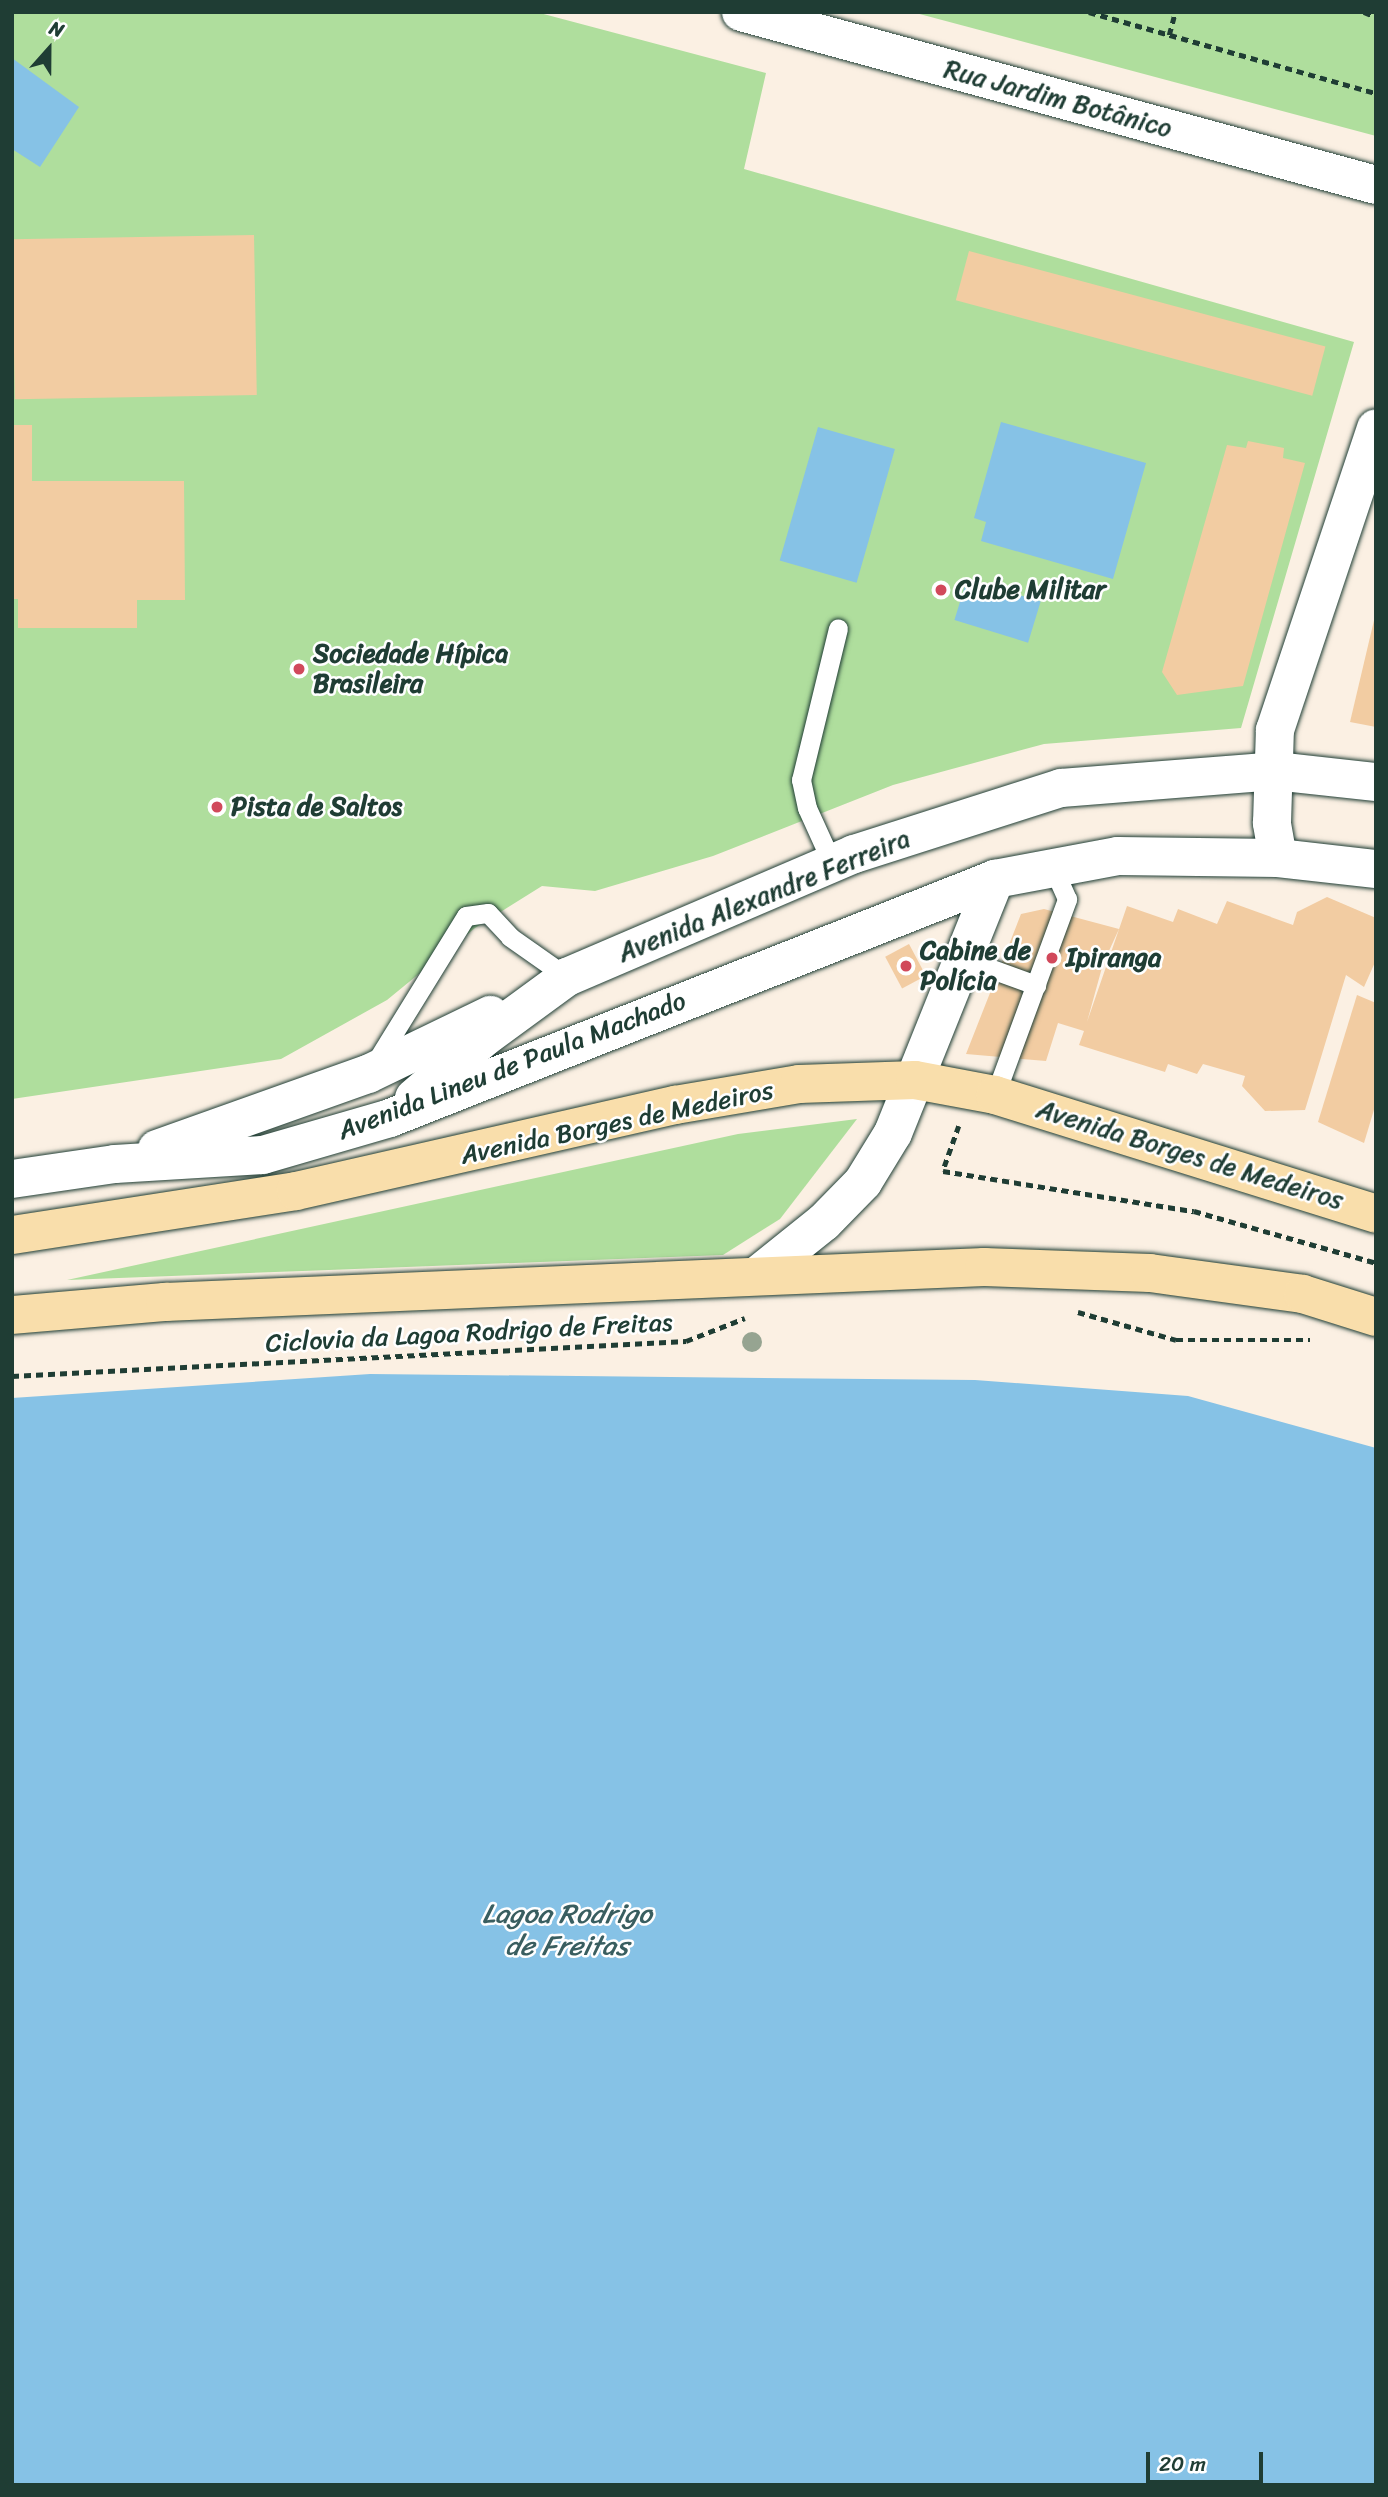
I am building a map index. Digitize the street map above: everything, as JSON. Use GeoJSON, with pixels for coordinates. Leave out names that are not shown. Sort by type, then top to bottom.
{"type":"FeatureCollection","features":[{"type":"Feature","properties":{"kind":"highway","name":"Avenida Borges de Medeiros"},"geometry":{"type":"LineString","coordinates":[[12,1235],[296,1191],[675,1105],[799,1084],[915,1080],[995,1095],[1376,1214]]}},
{"type":"Feature","properties":{"kind":"highway"},"geometry":{"type":"LineString","coordinates":[[12,1315],[165,1303],[984,1267],[1150,1273],[1303,1294],[1376,1318]]}},
{"type":"Feature","properties":{"kind":"street","name":"Rua Jardim Botânico"},"geometry":{"type":"LineString","coordinates":[[741,12],[1376,185]]}},
{"type":"Feature","properties":{"kind":"street"},"geometry":{"type":"LineString","coordinates":[[1278,858],[1272,823],[1275,730],[1376,428]]}},
{"type":"Feature","properties":{"kind":"street","name":"Avenida Alexandre Ferreira"},"geometry":{"type":"LineString","coordinates":[[115,1164],[368,1074],[567,977],[832,863],[1061,788],[1275,771],[1376,782]]}},
{"type":"Feature","properties":{"kind":"street"},"geometry":{"type":"LineString","coordinates":[[759,1275],[824,1222],[863,1182],[893,1133],[995,879],[1118,856],[1278,858],[1376,869]]}},
{"type":"Feature","properties":{"kind":"street","name":"Avenida Lineu de Paula Machado"},"geometry":{"type":"LineString","coordinates":[[12,1178],[115,1164],[263,1156],[390,1118],[995,879]]}},
{"type":"Feature","properties":{"kind":"street","name":"Avenida Alexandre Ferreira"},"geometry":{"type":"LineString","coordinates":[[296,1191],[390,1118],[485,1037],[567,977]]}},
{"type":"Feature","properties":{"kind":"lane"},"geometry":{"type":"LineString","coordinates":[[832,863],[807,808],[801,780],[838,628]]}},
{"type":"Feature","properties":{"kind":"lane"},"geometry":{"type":"LineString","coordinates":[[995,1095],[1067,899],[1053,868]]}},
{"type":"Feature","properties":{"kind":"lane"},"geometry":{"type":"LineString","coordinates":[[368,1074],[466,916],[488,913],[510,937],[567,977]]}},
{"type":"Feature","properties":{"kind":"lane"},"geometry":{"type":"LineString","coordinates":[[964,959],[1036,985]]}},
{"type":"Feature","properties":{"kind":"path"},"geometry":{"type":"LineString","coordinates":[[1088,12],[1376,93]]}},
{"type":"Feature","properties":{"kind":"path"},"geometry":{"type":"LineString","coordinates":[[1169,35],[1175,12]]}},
{"type":"Feature","properties":{"kind":"path"},"geometry":{"type":"LineString","coordinates":[[1364,12],[1376,17]]}},
{"type":"Feature","properties":{"kind":"path"},"geometry":{"type":"LineString","coordinates":[[959,1125],[943,1171],[1194,1211],[1376,1263]]}},
{"type":"Feature","properties":{"kind":"path"},"geometry":{"type":"LineString","coordinates":[[1068,1310],[1176,1340],[1313,1340]]}},
{"type":"Feature","properties":{"kind":"path","name":"Ciclovia da Lagoa Rodrigo de Freitas"},"geometry":{"type":"LineString","coordinates":[[12,1376],[686,1341],[751,1316]]}},
{"type":"Feature","properties":{"kind":"green space"},"geometry":{"type":"Polygon","coordinates":[[[12,12],[536,12],[766,73],[744,169],[1354,342],[1241,728],[1044,744],[893,785],[713,856],[595,891],[542,886],[475,928],[387,1000],[281,1059],[12,1099],[12,12]]]}},
{"type":"Feature","properties":{"kind":"green space"},"geometry":{"type":"Polygon","coordinates":[[[912,12],[1376,12],[1376,136],[912,12]]]}},
{"type":"Feature","properties":{"kind":"green space"},"geometry":{"type":"Polygon","coordinates":[[[857,1119],[780,1219],[723,1255],[67,1280],[738,1134],[857,1119]]]}},
{"type":"Feature","properties":{"kind":"water"},"geometry":{"type":"Polygon","coordinates":[[[12,58],[79,107],[40,167],[12,149],[12,58]]]}},
{"type":"Feature","properties":{"kind":"water"},"geometry":{"type":"Polygon","coordinates":[[[1001,422],[1146,463],[1113,579],[981,541],[986,522],[974,518],[1001,422]]]}},
{"type":"Feature","properties":{"kind":"water"},"geometry":{"type":"Polygon","coordinates":[[[818,427],[895,449],[857,583],[780,561],[818,427]]]}},
{"type":"Feature","properties":{"kind":"water"},"geometry":{"type":"Polygon","coordinates":[[[967,579],[1041,602],[1028,643],[954,620],[967,579]]]}},
{"type":"Feature","properties":{"kind":"water","name":"Lagoa Rodrigo de Freitas"},"geometry":{"type":"Polygon","coordinates":[[[370,1374],[975,1380],[1188,1396],[1376,1448],[1376,2485],[12,2485],[12,1398],[370,1374]]]}},
{"type":"Feature","properties":{"kind":"building"},"geometry":{"type":"Polygon","coordinates":[[[254,235],[257,395],[15,399],[12,239],[254,235]]]}},
{"type":"Feature","properties":{"kind":"building"},"geometry":{"type":"Polygon","coordinates":[[[969,251],[1325,347],[1312,396],[956,300],[969,251]]]}},
{"type":"Feature","properties":{"kind":"building"},"geometry":{"type":"Polygon","coordinates":[[[12,425],[32,425],[32,481],[184,481],[185,600],[137,600],[137,628],[18,628],[18,599],[12,599],[12,425]]]}},
{"type":"Feature","properties":{"kind":"building"},"geometry":{"type":"Polygon","coordinates":[[[1248,441],[1284,448],[1283,458],[1305,463],[1243,686],[1177,695],[1162,672],[1227,445],[1246,448],[1248,441]]]}},
{"type":"Feature","properties":{"kind":"building"},"geometry":{"type":"Polygon","coordinates":[[[1376,617],[1376,727],[1350,722],[1376,617]]]}},
{"type":"Feature","properties":{"kind":"building"},"geometry":{"type":"Polygon","coordinates":[[[1327,897],[1376,918],[1376,960],[1364,987],[1346,975],[1305,1110],[1265,1111],[1242,1086],[1245,1076],[1203,1064],[1197,1074],[1168,1064],[1165,1072],[1079,1045],[1084,1031],[1058,1023],[1046,1061],[966,1054],[1021,914],[1044,909],[1119,929],[1103,964],[1087,1022],[1127,906],[1173,922],[1178,909],[1217,924],[1227,901],[1293,925],[1297,912],[1327,897]]]}},
{"type":"Feature","properties":{"kind":"building","name":"Cabine de Polícia"},"geometry":{"type":"Polygon","coordinates":[[[909,944],[926,976],[902,988],[885,957],[909,944]]]}},
{"type":"Feature","properties":{"kind":"building"},"geometry":{"type":"Polygon","coordinates":[[[1357,995],[1376,1003],[1376,1103],[1364,1143],[1318,1122],[1357,995]]]}},
{"type":"Feature","properties":{"kind":"place","name":"Clube Militar"},"geometry":{"type":"Point","coordinates":[941,590]}},
{"type":"Feature","properties":{"kind":"place","name":"Sociedade Hípica Brasileira"},"geometry":{"type":"Point","coordinates":[299,669]}},
{"type":"Feature","properties":{"kind":"place","name":"Pista de Saltos"},"geometry":{"type":"Point","coordinates":[217,807]}},
{"type":"Feature","properties":{"kind":"place","name":"Ipiranga"},"geometry":{"type":"Point","coordinates":[1052,958]}},
{"type":"Feature","properties":{"kind":"place","name":"Cabine de Polícia"},"geometry":{"type":"Point","coordinates":[906,966]}}]}
